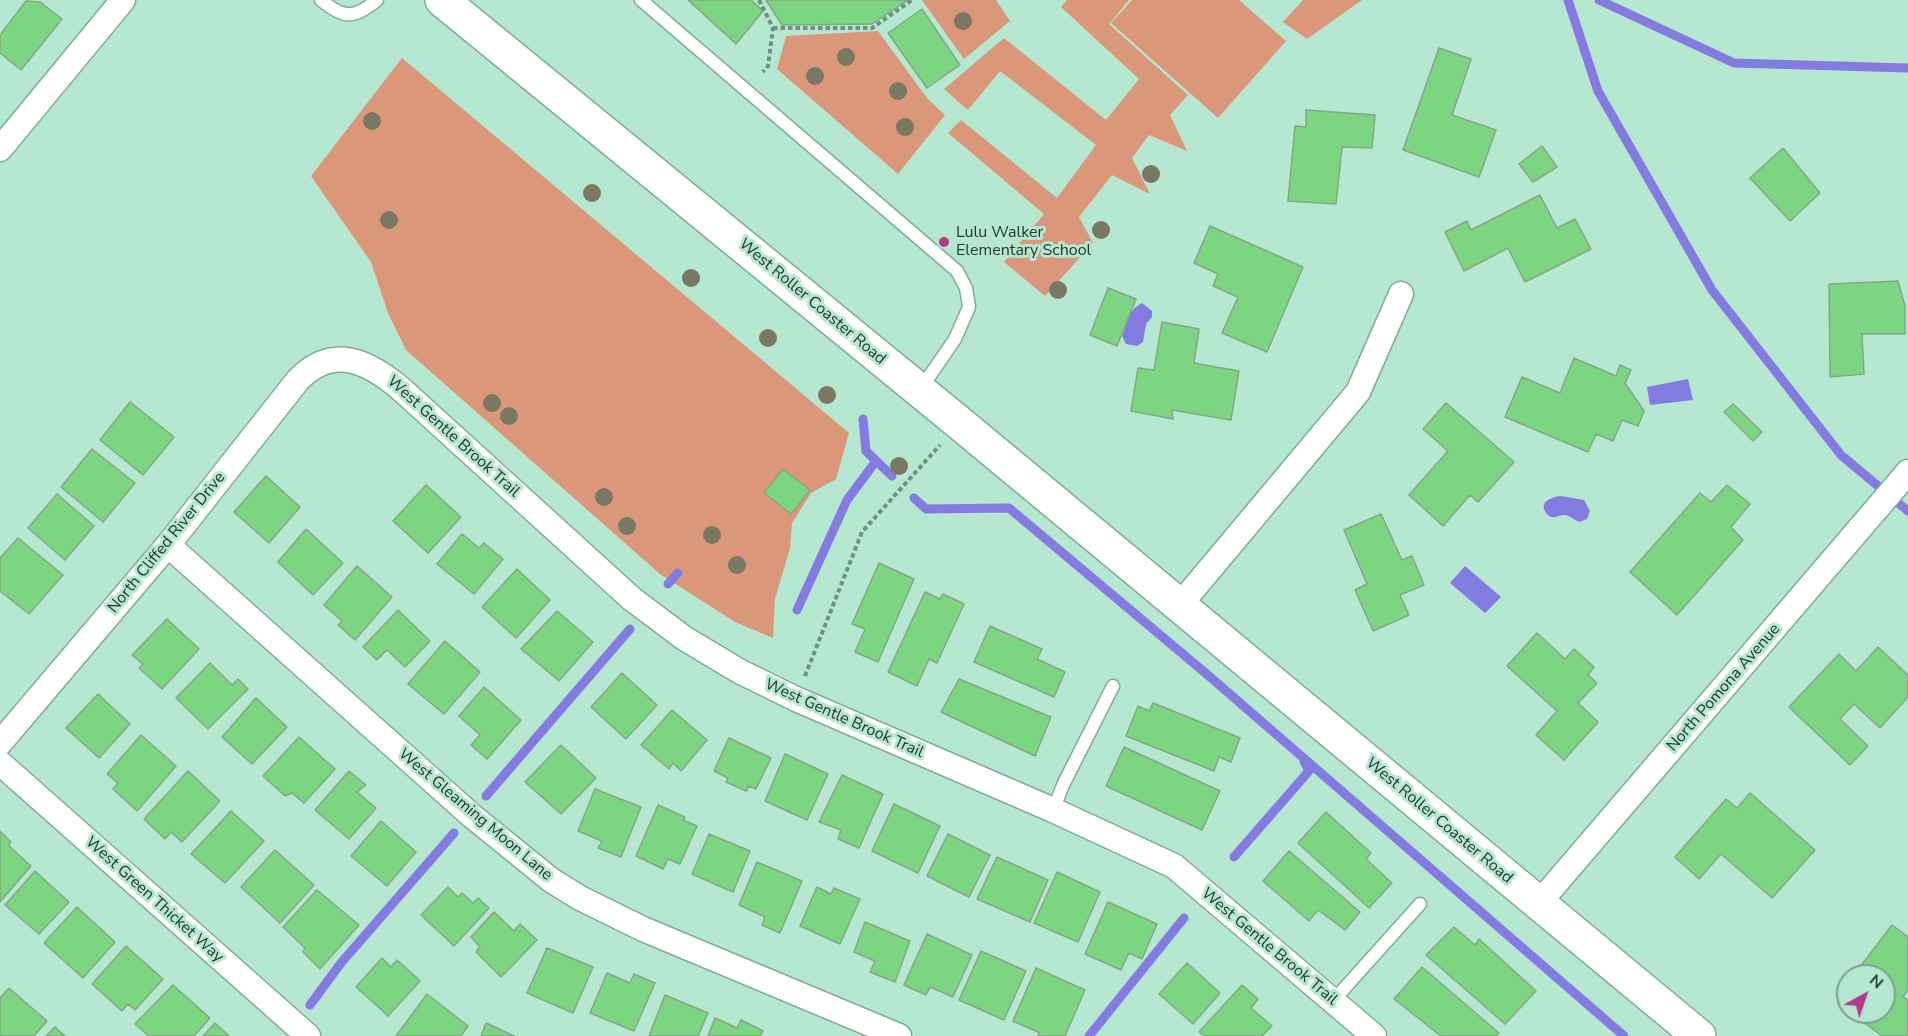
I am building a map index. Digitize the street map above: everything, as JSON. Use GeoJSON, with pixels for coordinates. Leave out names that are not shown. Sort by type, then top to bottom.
{"type":"FeatureCollection","features":[{"type":"Feature","properties":{"kind":"street"},"geometry":{"type":"LineString","coordinates":[[0,149],[123,0]]}},
{"type":"Feature","properties":{"kind":"street","name":"West Roller Coaster Road"},"geometry":{"type":"LineString","coordinates":[[442,0],[920,391],[1698,1036]]}},
{"type":"Feature","properties":{"kind":"street"},"geometry":{"type":"LineString","coordinates":[[1179,606],[1358,392],[1401,294]]}},
{"type":"Feature","properties":{"kind":"street","name":"North Cliffed River Drive"},"geometry":{"type":"LineString","coordinates":[[0,743],[168,545],[302,375],[341,351]]}},
{"type":"Feature","properties":{"kind":"street","name":"West Gentle Brook Trail"},"geometry":{"type":"LineString","coordinates":[[341,351],[387,377],[624,591],[684,638],[739,671],[796,699],[1053,810],[1174,866],[1374,1036]]}},
{"type":"Feature","properties":{"kind":"street","name":"North Pomona Avenue"},"geometry":{"type":"LineString","coordinates":[[1539,903],[1908,472]]}},
{"type":"Feature","properties":{"kind":"street","name":"West Gleaming Moon Lane"},"geometry":{"type":"LineString","coordinates":[[168,545],[472,816],[551,880],[591,904],[643,929],[899,1036]]}},
{"type":"Feature","properties":{"kind":"street","name":"West Green Thicket Way"},"geometry":{"type":"LineString","coordinates":[[0,763],[309,1036]]}},
{"type":"Feature","properties":{"kind":"lane"},"geometry":{"type":"LineString","coordinates":[[321,0],[331,8],[351,15],[363,11],[376,0]]}},
{"type":"Feature","properties":{"kind":"lane"},"geometry":{"type":"LineString","coordinates":[[641,0],[957,271],[966,288],[969,307],[955,339],[920,391]]}},
{"type":"Feature","properties":{"kind":"lane"},"geometry":{"type":"LineString","coordinates":[[1053,810],[1064,783],[1113,686]]}},
{"type":"Feature","properties":{"kind":"lane"},"geometry":{"type":"LineString","coordinates":[[1333,1001],[1420,904]]}},
{"type":"Feature","properties":{"kind":"path"},"geometry":{"type":"LineString","coordinates":[[759,0],[773,28],[768,66],[763,72]]}},
{"type":"Feature","properties":{"kind":"path"},"geometry":{"type":"LineString","coordinates":[[773,28],[872,28],[912,0]]}},
{"type":"Feature","properties":{"kind":"path"},"geometry":{"type":"LineString","coordinates":[[796,699],[862,532],[945,440]]}},
{"type":"Feature","properties":{"kind":"shaded area"},"geometry":{"type":"Polygon","coordinates":[[[922,0],[996,0],[1010,21],[964,59],[922,0]]]}},
{"type":"Feature","properties":{"kind":"shaded area"},"geometry":{"type":"Polygon","coordinates":[[[1067,0],[1129,0],[1109,24],[1188,95],[1170,115],[1187,151],[1149,135],[1132,158],[1150,194],[1112,175],[1079,217],[1093,243],[1045,296],[1004,262],[1044,214],[948,133],[961,120],[1057,198],[1096,145],[1000,71],[968,110],[944,89],[1004,38],[1106,120],[1139,79],[1061,7],[1067,0]]]}},
{"type":"Feature","properties":{"kind":"shaded area"},"geometry":{"type":"Polygon","coordinates":[[[1132,0],[1239,0],[1286,41],[1218,118],[1111,23],[1132,0]]]}},
{"type":"Feature","properties":{"kind":"shaded area"},"geometry":{"type":"Polygon","coordinates":[[[1303,0],[1362,0],[1307,39],[1283,22],[1303,0]]]}},
{"type":"Feature","properties":{"kind":"shaded area"},"geometry":{"type":"Polygon","coordinates":[[[878,31],[927,98],[945,115],[898,174],[777,69],[786,36],[878,31]]]}},
{"type":"Feature","properties":{"kind":"shaded area"},"geometry":{"type":"Polygon","coordinates":[[[402,58],[849,433],[836,479],[811,493],[792,523],[790,548],[775,599],[773,638],[735,622],[660,574],[406,350],[388,313],[371,262],[311,176],[402,58]]]}},
{"type":"Feature","properties":{"kind":"shaded area"},"geometry":{"type":"Polygon","coordinates":[[[1142,303],[1152,311],[1152,317],[1146,324],[1143,342],[1137,346],[1126,344],[1122,336],[1127,322],[1134,309],[1142,303]]]}},
{"type":"Feature","properties":{"kind":"shaded area"},"geometry":{"type":"Polygon","coordinates":[[[1688,379],[1693,400],[1650,405],[1647,387],[1688,379]]]}},
{"type":"Feature","properties":{"kind":"shaded area"},"geometry":{"type":"Polygon","coordinates":[[[1561,496],[1584,500],[1590,511],[1587,519],[1579,522],[1566,515],[1549,516],[1544,510],[1545,503],[1561,496]]]}},
{"type":"Feature","properties":{"kind":"shaded area"},"geometry":{"type":"Polygon","coordinates":[[[1465,566],[1501,597],[1485,613],[1450,583],[1465,566]]]}},
{"type":"Feature","properties":{"kind":"building"},"geometry":{"type":"Polygon","coordinates":[[[688,0],[751,0],[763,11],[736,44],[688,0]]]}},
{"type":"Feature","properties":{"kind":"building"},"geometry":{"type":"Polygon","coordinates":[[[766,0],[908,0],[872,24],[782,25],[766,0]]]}},
{"type":"Feature","properties":{"kind":"building"},"geometry":{"type":"Polygon","coordinates":[[[26,1],[40,2],[62,19],[21,70],[0,53],[0,35],[26,1]]]}},
{"type":"Feature","properties":{"kind":"building"},"geometry":{"type":"Polygon","coordinates":[[[922,9],[960,65],[927,88],[888,33],[922,9]]]}},
{"type":"Feature","properties":{"kind":"building"},"geometry":{"type":"Polygon","coordinates":[[[1439,48],[1471,59],[1452,115],[1496,130],[1479,177],[1403,150],[1439,48]]]}},
{"type":"Feature","properties":{"kind":"building"},"geometry":{"type":"Polygon","coordinates":[[[1306,110],[1375,115],[1372,148],[1342,147],[1336,204],[1288,201],[1295,126],[1306,127],[1306,110]]]}},
{"type":"Feature","properties":{"kind":"building"},"geometry":{"type":"Polygon","coordinates":[[[1542,146],[1557,167],[1533,182],[1519,164],[1542,146]]]}},
{"type":"Feature","properties":{"kind":"building"},"geometry":{"type":"Polygon","coordinates":[[[1783,148],[1820,193],[1790,221],[1750,178],[1783,148]]]}},
{"type":"Feature","properties":{"kind":"building"},"geometry":{"type":"Polygon","coordinates":[[[1540,195],[1557,228],[1575,219],[1591,249],[1525,282],[1508,248],[1464,271],[1445,232],[1467,221],[1471,230],[1540,195]]]}},
{"type":"Feature","properties":{"kind":"building"},"geometry":{"type":"Polygon","coordinates":[[[1210,226],[1303,267],[1267,352],[1222,333],[1238,297],[1213,286],[1218,274],[1194,263],[1210,226]]]}},
{"type":"Feature","properties":{"kind":"building"},"geometry":{"type":"Polygon","coordinates":[[[1898,281],[1905,306],[1905,334],[1862,334],[1864,374],[1830,377],[1829,284],[1898,281]]]}},
{"type":"Feature","properties":{"kind":"building"},"geometry":{"type":"Polygon","coordinates":[[[1108,288],[1136,299],[1117,346],[1090,335],[1108,288]]]}},
{"type":"Feature","properties":{"kind":"building"},"geometry":{"type":"Polygon","coordinates":[[[1162,322],[1199,329],[1194,363],[1239,371],[1231,420],[1172,410],[1173,419],[1131,411],[1138,368],[1154,370],[1162,322]]]}},
{"type":"Feature","properties":{"kind":"building"},"geometry":{"type":"Polygon","coordinates":[[[1574,358],[1616,376],[1620,365],[1631,370],[1625,383],[1644,411],[1638,426],[1622,420],[1613,441],[1596,434],[1588,452],[1505,417],[1522,377],[1560,393],[1574,358]]]}},
{"type":"Feature","properties":{"kind":"building"},"geometry":{"type":"Polygon","coordinates":[[[130,402],[174,437],[143,475],[100,440],[130,402]]]}},
{"type":"Feature","properties":{"kind":"building"},"geometry":{"type":"Polygon","coordinates":[[[1446,403],[1514,462],[1478,502],[1470,495],[1443,526],[1409,495],[1448,451],[1423,429],[1446,403]]]}},
{"type":"Feature","properties":{"kind":"building"},"geometry":{"type":"Polygon","coordinates":[[[1733,404],[1762,432],[1753,441],[1724,412],[1733,404]]]}},
{"type":"Feature","properties":{"kind":"building"},"geometry":{"type":"Polygon","coordinates":[[[92,449],[135,483],[103,522],[61,487],[92,449]]]}},
{"type":"Feature","properties":{"kind":"building"},"geometry":{"type":"Polygon","coordinates":[[[783,469],[810,490],[791,514],[764,493],[783,469]]]}},
{"type":"Feature","properties":{"kind":"building"},"geometry":{"type":"Polygon","coordinates":[[[266,476],[300,507],[269,543],[234,512],[266,476]]]}},
{"type":"Feature","properties":{"kind":"building"},"geometry":{"type":"Polygon","coordinates":[[[426,485],[461,517],[428,553],[393,521],[426,485]]]}},
{"type":"Feature","properties":{"kind":"building"},"geometry":{"type":"Polygon","coordinates":[[[1727,485],[1750,504],[1731,527],[1743,540],[1677,615],[1630,572],[1700,493],[1711,502],[1727,485]]]}},
{"type":"Feature","properties":{"kind":"building"},"geometry":{"type":"Polygon","coordinates":[[[57,494],[94,526],[65,560],[28,528],[57,494]]]}},
{"type":"Feature","properties":{"kind":"building"},"geometry":{"type":"Polygon","coordinates":[[[1381,514],[1402,560],[1412,556],[1424,585],[1400,595],[1409,615],[1373,631],[1355,590],[1367,584],[1344,530],[1381,514]]]}},
{"type":"Feature","properties":{"kind":"building"},"geometry":{"type":"Polygon","coordinates":[[[306,529],[343,563],[313,595],[278,562],[306,529]]]}},
{"type":"Feature","properties":{"kind":"building"},"geometry":{"type":"Polygon","coordinates":[[[462,534],[479,548],[484,543],[503,559],[474,594],[437,564],[462,534]]]}},
{"type":"Feature","properties":{"kind":"building"},"geometry":{"type":"Polygon","coordinates":[[[18,538],[63,575],[29,614],[0,591],[0,558],[18,538]]]}},
{"type":"Feature","properties":{"kind":"building"},"geometry":{"type":"Polygon","coordinates":[[[879,563],[914,579],[878,662],[855,652],[865,629],[852,624],[879,563]]]}},
{"type":"Feature","properties":{"kind":"building"},"geometry":{"type":"Polygon","coordinates":[[[357,566],[392,597],[355,640],[338,625],[342,621],[324,605],[357,566]]]}},
{"type":"Feature","properties":{"kind":"building"},"geometry":{"type":"Polygon","coordinates":[[[517,569],[550,600],[516,638],[482,607],[517,569]]]}},
{"type":"Feature","properties":{"kind":"building"},"geometry":{"type":"Polygon","coordinates":[[[925,592],[940,599],[943,594],[964,604],[937,663],[929,659],[917,686],[888,672],[925,592]]]}},
{"type":"Feature","properties":{"kind":"building"},"geometry":{"type":"Polygon","coordinates":[[[398,610],[430,641],[405,667],[387,650],[377,660],[363,647],[398,610]]]}},
{"type":"Feature","properties":{"kind":"building"},"geometry":{"type":"Polygon","coordinates":[[[557,611],[593,642],[559,681],[521,649],[557,611]]]}},
{"type":"Feature","properties":{"kind":"building"},"geometry":{"type":"Polygon","coordinates":[[[167,619],[199,649],[162,689],[139,668],[143,664],[132,655],[167,619]]]}},
{"type":"Feature","properties":{"kind":"building"},"geometry":{"type":"Polygon","coordinates":[[[990,626],[1042,649],[1037,659],[1065,672],[1054,697],[974,662],[990,626]]]}},
{"type":"Feature","properties":{"kind":"building"},"geometry":{"type":"Polygon","coordinates":[[[1537,633],[1565,659],[1574,649],[1594,667],[1588,675],[1597,683],[1578,703],[1598,722],[1564,760],[1536,735],[1557,711],[1507,666],[1537,633]]]}},
{"type":"Feature","properties":{"kind":"building"},"geometry":{"type":"Polygon","coordinates":[[[445,641],[480,672],[444,714],[408,684],[445,641]]]}},
{"type":"Feature","properties":{"kind":"building"},"geometry":{"type":"Polygon","coordinates":[[[1878,647],[1908,675],[1908,697],[1880,728],[1854,704],[1840,719],[1868,746],[1850,765],[1789,707],[1839,654],[1856,671],[1878,647]]]}},
{"type":"Feature","properties":{"kind":"building"},"geometry":{"type":"Polygon","coordinates":[[[210,663],[232,685],[238,679],[248,689],[208,729],[176,698],[210,663]]]}},
{"type":"Feature","properties":{"kind":"building"},"geometry":{"type":"Polygon","coordinates":[[[622,673],[657,705],[626,739],[591,707],[622,673]]]}},
{"type":"Feature","properties":{"kind":"building"},"geometry":{"type":"Polygon","coordinates":[[[959,679],[1051,717],[1035,756],[941,712],[959,679]]]}},
{"type":"Feature","properties":{"kind":"building"},"geometry":{"type":"Polygon","coordinates":[[[484,687],[521,720],[487,759],[471,745],[480,735],[459,716],[484,687]]]}},
{"type":"Feature","properties":{"kind":"building"},"geometry":{"type":"Polygon","coordinates":[[[98,694],[130,724],[99,758],[66,728],[98,694]]]}},
{"type":"Feature","properties":{"kind":"building"},"geometry":{"type":"Polygon","coordinates":[[[256,698],[287,727],[252,764],[222,737],[256,698]]]}},
{"type":"Feature","properties":{"kind":"building"},"geometry":{"type":"Polygon","coordinates":[[[1153,703],[1240,738],[1231,762],[1219,757],[1214,771],[1126,736],[1138,706],[1149,711],[1153,703]]]}},
{"type":"Feature","properties":{"kind":"building"},"geometry":{"type":"Polygon","coordinates":[[[672,710],[707,740],[681,771],[673,763],[669,769],[641,745],[672,710]]]}},
{"type":"Feature","properties":{"kind":"building"},"geometry":{"type":"Polygon","coordinates":[[[141,735],[176,766],[137,811],[113,789],[118,783],[107,774],[141,735]]]}},
{"type":"Feature","properties":{"kind":"building"},"geometry":{"type":"Polygon","coordinates":[[[299,737],[335,769],[304,803],[292,793],[285,796],[263,776],[299,737]]]}},
{"type":"Feature","properties":{"kind":"building"},"geometry":{"type":"Polygon","coordinates":[[[729,738],[771,758],[756,789],[749,786],[746,791],[726,782],[728,778],[714,771],[729,738]]]}},
{"type":"Feature","properties":{"kind":"building"},"geometry":{"type":"Polygon","coordinates":[[[561,745],[596,778],[561,814],[525,782],[561,745]]]}},
{"type":"Feature","properties":{"kind":"building"},"geometry":{"type":"Polygon","coordinates":[[[1124,747],[1220,791],[1202,830],[1106,786],[1124,747]]]}},
{"type":"Feature","properties":{"kind":"building"},"geometry":{"type":"Polygon","coordinates":[[[785,754],[828,774],[807,820],[765,801],[785,754]]]}},
{"type":"Feature","properties":{"kind":"building"},"geometry":{"type":"Polygon","coordinates":[[[188,771],[220,801],[182,842],[171,832],[165,839],[144,819],[188,771]]]}},
{"type":"Feature","properties":{"kind":"building"},"geometry":{"type":"Polygon","coordinates":[[[349,771],[366,785],[357,792],[376,808],[349,839],[315,810],[349,771]]]}},
{"type":"Feature","properties":{"kind":"building"},"geometry":{"type":"Polygon","coordinates":[[[842,775],[883,794],[859,848],[838,839],[841,830],[819,822],[842,775]]]}},
{"type":"Feature","properties":{"kind":"building"},"geometry":{"type":"Polygon","coordinates":[[[595,789],[641,807],[621,857],[598,848],[602,841],[578,831],[595,789]]]}},
{"type":"Feature","properties":{"kind":"building"},"geometry":{"type":"Polygon","coordinates":[[[1750,793],[1815,850],[1772,898],[1721,854],[1699,879],[1675,857],[1726,799],[1737,808],[1750,793]]]}},
{"type":"Feature","properties":{"kind":"building"},"geometry":{"type":"Polygon","coordinates":[[[894,804],[940,826],[918,873],[872,851],[894,804]]]}},
{"type":"Feature","properties":{"kind":"building"},"geometry":{"type":"Polygon","coordinates":[[[658,805],[685,817],[683,820],[697,826],[680,864],[668,859],[663,869],[636,856],[658,805]]]}},
{"type":"Feature","properties":{"kind":"building"},"geometry":{"type":"Polygon","coordinates":[[[231,811],[264,841],[225,883],[191,854],[231,811]]]}},
{"type":"Feature","properties":{"kind":"building"},"geometry":{"type":"Polygon","coordinates":[[[1326,812],[1371,853],[1366,859],[1392,883],[1369,908],[1298,843],[1326,812]]]}},
{"type":"Feature","properties":{"kind":"building"},"geometry":{"type":"Polygon","coordinates":[[[381,821],[416,852],[387,886],[351,856],[381,821]]]}},
{"type":"Feature","properties":{"kind":"building"},"geometry":{"type":"Polygon","coordinates":[[[0,831],[11,842],[8,845],[31,866],[0,902],[0,831]]]}},
{"type":"Feature","properties":{"kind":"building"},"geometry":{"type":"Polygon","coordinates":[[[709,834],[750,851],[733,892],[692,874],[709,834]]]}},
{"type":"Feature","properties":{"kind":"building"},"geometry":{"type":"Polygon","coordinates":[[[948,834],[990,855],[969,897],[927,876],[948,834]]]}},
{"type":"Feature","properties":{"kind":"building"},"geometry":{"type":"Polygon","coordinates":[[[275,850],[314,885],[280,923],[241,887],[275,850]]]}},
{"type":"Feature","properties":{"kind":"building"},"geometry":{"type":"Polygon","coordinates":[[[1289,851],[1360,912],[1345,930],[1318,910],[1309,921],[1263,881],[1289,851]]]}},
{"type":"Feature","properties":{"kind":"building"},"geometry":{"type":"Polygon","coordinates":[[[997,857],[1048,880],[1030,922],[977,899],[997,857]]]}},
{"type":"Feature","properties":{"kind":"building"},"geometry":{"type":"Polygon","coordinates":[[[757,862],[802,881],[780,933],[762,925],[765,917],[739,905],[757,862]]]}},
{"type":"Feature","properties":{"kind":"building"},"geometry":{"type":"Polygon","coordinates":[[[35,871],[69,902],[39,934],[5,905],[35,871]]]}},
{"type":"Feature","properties":{"kind":"building"},"geometry":{"type":"Polygon","coordinates":[[[1057,872],[1100,892],[1078,942],[1034,923],[1057,872]]]}},
{"type":"Feature","properties":{"kind":"building"},"geometry":{"type":"Polygon","coordinates":[[[448,887],[458,897],[462,893],[473,903],[478,898],[489,908],[454,946],[421,915],[448,887]]]}},
{"type":"Feature","properties":{"kind":"building"},"geometry":{"type":"Polygon","coordinates":[[[817,887],[831,894],[834,888],[860,899],[840,944],[800,926],[817,887]]]}},
{"type":"Feature","properties":{"kind":"building"},"geometry":{"type":"Polygon","coordinates":[[[317,890],[359,925],[320,969],[303,952],[305,948],[283,927],[317,890]]]}},
{"type":"Feature","properties":{"kind":"building"},"geometry":{"type":"Polygon","coordinates":[[[1108,902],[1157,924],[1142,959],[1129,953],[1121,970],[1085,954],[1108,902]]]}},
{"type":"Feature","properties":{"kind":"building"},"geometry":{"type":"Polygon","coordinates":[[[77,907],[115,942],[83,978],[44,943],[77,907]]]}},
{"type":"Feature","properties":{"kind":"building"},"geometry":{"type":"Polygon","coordinates":[[[494,912],[514,931],[520,924],[537,940],[501,977],[476,952],[480,947],[471,937],[494,912]]]}},
{"type":"Feature","properties":{"kind":"building"},"geometry":{"type":"Polygon","coordinates":[[[865,922],[910,941],[895,982],[870,972],[875,961],[854,952],[865,922]]]}},
{"type":"Feature","properties":{"kind":"building"},"geometry":{"type":"Polygon","coordinates":[[[1892,925],[1908,937],[1908,990],[1903,997],[1908,1000],[1908,1036],[1882,1036],[1866,1024],[1896,1024],[1896,964],[1862,964],[1892,925]]]}},
{"type":"Feature","properties":{"kind":"building"},"geometry":{"type":"Polygon","coordinates":[[[1454,927],[1475,945],[1479,939],[1536,991],[1505,1024],[1426,955],[1454,927]]]}},
{"type":"Feature","properties":{"kind":"building"},"geometry":{"type":"Polygon","coordinates":[[[927,934],[972,955],[953,997],[930,987],[926,995],[904,985],[927,934]]]}},
{"type":"Feature","properties":{"kind":"building"},"geometry":{"type":"Polygon","coordinates":[[[126,946],[163,979],[135,1010],[128,1004],[122,1011],[92,984],[126,946]]]}},
{"type":"Feature","properties":{"kind":"building"},"geometry":{"type":"Polygon","coordinates":[[[547,948],[593,967],[573,1013],[527,993],[547,948]]]}},
{"type":"Feature","properties":{"kind":"building"},"geometry":{"type":"Polygon","coordinates":[[[981,951],[1026,971],[1004,1020],[959,1000],[981,951]]]}},
{"type":"Feature","properties":{"kind":"building"},"geometry":{"type":"Polygon","coordinates":[[[382,958],[391,967],[397,960],[420,981],[388,1016],[356,987],[382,958]]]}},
{"type":"Feature","properties":{"kind":"building"},"geometry":{"type":"Polygon","coordinates":[[[1187,963],[1220,993],[1193,1024],[1159,994],[1187,963]]]}},
{"type":"Feature","properties":{"kind":"building"},"geometry":{"type":"Polygon","coordinates":[[[1422,967],[1499,1033],[1496,1036],[1441,1036],[1394,999],[1422,967]]]}},
{"type":"Feature","properties":{"kind":"building"},"geometry":{"type":"Polygon","coordinates":[[[1036,968],[1085,990],[1065,1036],[1038,1036],[1040,1033],[1013,1021],[1036,968]]]}},
{"type":"Feature","properties":{"kind":"building"},"geometry":{"type":"Polygon","coordinates":[[[607,973],[630,983],[634,974],[655,983],[634,1031],[590,1013],[607,973]]]}},
{"type":"Feature","properties":{"kind":"building"},"geometry":{"type":"Polygon","coordinates":[[[173,985],[210,1018],[194,1036],[149,1036],[135,1024],[173,985]]]}},
{"type":"Feature","properties":{"kind":"building"},"geometry":{"type":"Polygon","coordinates":[[[1242,985],[1258,999],[1251,1008],[1272,1026],[1262,1036],[1205,1036],[1199,1032],[1242,985]]]}},
{"type":"Feature","properties":{"kind":"building"},"geometry":{"type":"Polygon","coordinates":[[[9,988],[47,1021],[34,1036],[0,1036],[0,998],[9,988]]]}},
{"type":"Feature","properties":{"kind":"building"},"geometry":{"type":"Polygon","coordinates":[[[427,994],[468,1026],[461,1036],[396,1036],[427,994]]]}},
{"type":"Feature","properties":{"kind":"building"},"geometry":{"type":"Polygon","coordinates":[[[665,995],[708,1013],[698,1036],[649,1036],[665,995]]]}},
{"type":"Feature","properties":{"kind":"building"},"geometry":{"type":"Polygon","coordinates":[[[715,1018],[737,1028],[741,1020],[763,1031],[760,1036],[708,1036],[715,1018]]]}},
{"type":"Feature","properties":{"kind":"building"},"geometry":{"type":"Polygon","coordinates":[[[215,1023],[229,1036],[203,1036],[215,1023]]]}},
{"type":"Feature","properties":{"kind":"building"},"geometry":{"type":"Polygon","coordinates":[[[486,1023],[514,1036],[481,1036],[486,1023]]]}},
{"type":"Feature","properties":{"kind":"building"},"geometry":{"type":"Polygon","coordinates":[[[55,1027],[65,1036],[46,1036],[55,1027]]]}},
{"type":"Feature","properties":{"kind":"waterway"},"geometry":{"type":"LineString","coordinates":[[1568,0],[1598,91],[1712,290],[1841,455],[1908,511]]}},
{"type":"Feature","properties":{"kind":"waterway"},"geometry":{"type":"LineString","coordinates":[[1599,0],[1734,63],[1908,68]]}},
{"type":"Feature","properties":{"kind":"waterway"},"geometry":{"type":"LineString","coordinates":[[863,419],[866,451],[892,476]]}},
{"type":"Feature","properties":{"kind":"waterway"},"geometry":{"type":"LineString","coordinates":[[797,610],[847,500],[876,461]]}},
{"type":"Feature","properties":{"kind":"waterway"},"geometry":{"type":"LineString","coordinates":[[914,498],[926,509],[1009,508],[1209,676],[1624,1036]]}},
{"type":"Feature","properties":{"kind":"waterway"},"geometry":{"type":"LineString","coordinates":[[668,584],[678,573]]}},
{"type":"Feature","properties":{"kind":"waterway"},"geometry":{"type":"LineString","coordinates":[[486,796],[630,629]]}},
{"type":"Feature","properties":{"kind":"waterway"},"geometry":{"type":"LineString","coordinates":[[1234,857],[1309,771],[1304,761]]}},
{"type":"Feature","properties":{"kind":"waterway"},"geometry":{"type":"LineString","coordinates":[[310,1005],[341,963],[454,833]]}},
{"type":"Feature","properties":{"kind":"waterway"},"geometry":{"type":"LineString","coordinates":[[1089,1036],[1184,918]]}},
{"type":"Feature","properties":{"kind":"place","name":"Lulu Walker Elementary School"},"geometry":{"type":"Point","coordinates":[944,242]}}]}
